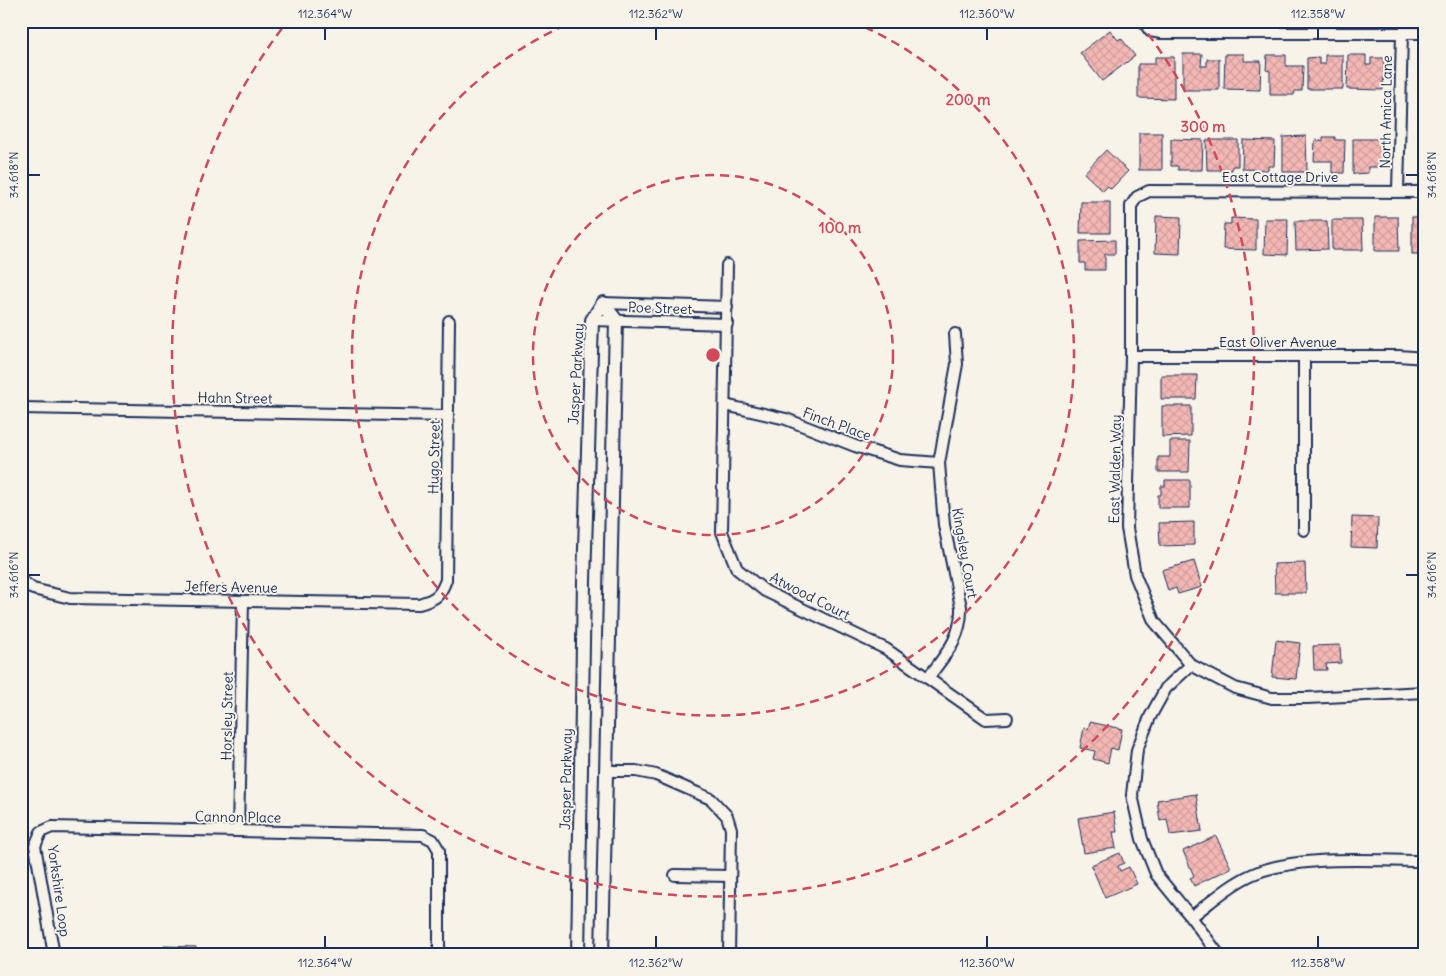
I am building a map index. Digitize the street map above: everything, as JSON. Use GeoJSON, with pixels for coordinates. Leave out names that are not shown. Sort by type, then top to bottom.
{"type":"FeatureCollection","features":[{"type":"Feature","properties":{"kind":"street"},"geometry":{"type":"LineString","coordinates":[[1143,21],[1150,31],[1171,33],[1425,34]]}},
{"type":"Feature","properties":{"kind":"street","name":"North Amica Lane"},"geometry":{"type":"LineString","coordinates":[[1398,191],[1402,33]]}},
{"type":"Feature","properties":{"kind":"street","name":"East Cottage Drive"},"geometry":{"type":"LineString","coordinates":[[1137,197],[1149,191],[1425,192]]}},
{"type":"Feature","properties":{"kind":"street","name":"East Walden Way"},"geometry":{"type":"LineString","coordinates":[[1137,197],[1131,206],[1131,356],[1127,528],[1135,575],[1154,621],[1191,665],[1235,688],[1272,698],[1425,692]]}},
{"type":"Feature","properties":{"kind":"street","name":"Atwood Court"},"geometry":{"type":"LineString","coordinates":[[728,265],[722,532],[737,569],[764,591],[886,649],[986,719],[1007,718]]}},
{"type":"Feature","properties":{"kind":"street"},"geometry":{"type":"LineString","coordinates":[[602,955],[616,320],[603,303]]}},
{"type":"Feature","properties":{"kind":"street","name":"Poe Street"},"geometry":{"type":"LineString","coordinates":[[603,303],[728,306]]}},
{"type":"Feature","properties":{"kind":"street","name":"Jasper Parkway"},"geometry":{"type":"LineString","coordinates":[[578,955],[584,581],[592,320],[603,303]]}},
{"type":"Feature","properties":{"kind":"street","name":"Poe Street"},"geometry":{"type":"LineString","coordinates":[[592,320],[728,324]]}},
{"type":"Feature","properties":{"kind":"street","name":"Hugo Street"},"geometry":{"type":"LineString","coordinates":[[442,593],[446,580],[449,321]]}},
{"type":"Feature","properties":{"kind":"street","name":"Kingsley Court"},"geometry":{"type":"LineString","coordinates":[[928,678],[954,643],[962,621],[961,607],[944,525],[940,463],[957,364],[954,334]]}},
{"type":"Feature","properties":{"kind":"street","name":"East Oliver Avenue"},"geometry":{"type":"LineString","coordinates":[[1131,356],[1399,356],[1425,358]]}},
{"type":"Feature","properties":{"kind":"street"},"geometry":{"type":"LineString","coordinates":[[1304,356],[1304,530]]}},
{"type":"Feature","properties":{"kind":"street","name":"Finch Place"},"geometry":{"type":"LineString","coordinates":[[725,405],[786,419],[855,446],[900,460],[940,463]]}},
{"type":"Feature","properties":{"kind":"street","name":"Hahn Street"},"geometry":{"type":"LineString","coordinates":[[21,408],[448,416]]}},
{"type":"Feature","properties":{"kind":"street","name":"Jeffers Avenue"},"geometry":{"type":"LineString","coordinates":[[21,580],[33,589],[70,598],[419,604],[431,601],[442,593]]}},
{"type":"Feature","properties":{"kind":"street","name":"Horsley Street"},"geometry":{"type":"LineString","coordinates":[[238,831],[243,602]]}},
{"type":"Feature","properties":{"kind":"street"},"geometry":{"type":"LineString","coordinates":[[1191,665],[1166,688],[1150,717],[1136,750],[1132,795],[1142,839],[1156,874],[1192,917],[1219,955]]}},
{"type":"Feature","properties":{"kind":"street"},"geometry":{"type":"LineString","coordinates":[[606,771],[636,771],[656,775],[711,799],[727,816],[731,829],[729,955]]}},
{"type":"Feature","properties":{"kind":"street","name":"Cannon Place"},"geometry":{"type":"LineString","coordinates":[[41,832],[52,827],[423,835],[433,840],[439,850],[439,955]]}},
{"type":"Feature","properties":{"kind":"street","name":"Yorkshire Loop"},"geometry":{"type":"LineString","coordinates":[[41,832],[35,846],[54,955]]}},
{"type":"Feature","properties":{"kind":"street"},"geometry":{"type":"LineString","coordinates":[[1192,917],[1227,890],[1250,876],[1279,866],[1313,861],[1425,861]]}},
{"type":"Feature","properties":{"kind":"street"},"geometry":{"type":"LineString","coordinates":[[674,875],[730,876]]}},
{"type":"Feature","properties":{"kind":"building"},"geometry":{"type":"Polygon","coordinates":[[[1078,21],[1110,21],[1110,24],[1078,24],[1078,21]]]}},
{"type":"Feature","properties":{"kind":"building"},"geometry":{"type":"Polygon","coordinates":[[[1110,30],[1118,40],[1121,38],[1135,56],[1102,81],[1080,53],[1110,30]]]}},
{"type":"Feature","properties":{"kind":"building"},"geometry":{"type":"Polygon","coordinates":[[[1183,54],[1202,54],[1201,66],[1207,66],[1207,59],[1219,59],[1219,90],[1183,90],[1183,54]]]}},
{"type":"Feature","properties":{"kind":"building"},"geometry":{"type":"Polygon","coordinates":[[[1225,54],[1244,54],[1244,61],[1261,61],[1260,90],[1224,89],[1225,54]]]}},
{"type":"Feature","properties":{"kind":"building"},"geometry":{"type":"Polygon","coordinates":[[[1267,55],[1286,55],[1286,66],[1303,66],[1302,91],[1295,91],[1294,95],[1270,95],[1270,71],[1266,70],[1267,55]]]}},
{"type":"Feature","properties":{"kind":"building"},"geometry":{"type":"Polygon","coordinates":[[[1325,55],[1343,55],[1343,89],[1307,89],[1307,58],[1319,57],[1319,64],[1325,64],[1325,55]]]}},
{"type":"Feature","properties":{"kind":"building"},"geometry":{"type":"Polygon","coordinates":[[[1348,55],[1366,55],[1366,65],[1371,65],[1371,58],[1384,58],[1383,90],[1347,89],[1348,55]]]}},
{"type":"Feature","properties":{"kind":"building"},"geometry":{"type":"Polygon","coordinates":[[[1155,57],[1174,57],[1174,99],[1138,98],[1138,64],[1155,64],[1155,57]]]}},
{"type":"Feature","properties":{"kind":"building"},"geometry":{"type":"Polygon","coordinates":[[[1139,133],[1162,133],[1162,170],[1139,170],[1139,133]]]}},
{"type":"Feature","properties":{"kind":"building"},"geometry":{"type":"Polygon","coordinates":[[[1306,136],[1307,172],[1283,172],[1283,137],[1306,136]]]}},
{"type":"Feature","properties":{"kind":"building"},"geometry":{"type":"Polygon","coordinates":[[[1323,137],[1335,137],[1335,140],[1345,140],[1344,173],[1332,173],[1332,161],[1314,161],[1315,140],[1323,141],[1323,137]]]}},
{"type":"Feature","properties":{"kind":"building"},"geometry":{"type":"Polygon","coordinates":[[[1171,139],[1203,140],[1202,170],[1178,170],[1178,166],[1171,166],[1171,139]]]}},
{"type":"Feature","properties":{"kind":"building"},"geometry":{"type":"Polygon","coordinates":[[[1353,139],[1383,139],[1384,167],[1368,167],[1368,173],[1353,174],[1353,139]]]}},
{"type":"Feature","properties":{"kind":"building"},"geometry":{"type":"Polygon","coordinates":[[[1206,140],[1238,140],[1238,166],[1232,166],[1232,170],[1207,170],[1206,140]]]}},
{"type":"Feature","properties":{"kind":"building"},"geometry":{"type":"Polygon","coordinates":[[[1243,140],[1275,141],[1274,166],[1268,166],[1268,170],[1242,169],[1243,140]]]}},
{"type":"Feature","properties":{"kind":"building"},"geometry":{"type":"Polygon","coordinates":[[[1106,150],[1128,171],[1111,189],[1108,186],[1103,191],[1084,173],[1106,150]]]}},
{"type":"Feature","properties":{"kind":"building"},"geometry":{"type":"Polygon","coordinates":[[[1081,202],[1110,202],[1110,233],[1080,233],[1081,202]]]}},
{"type":"Feature","properties":{"kind":"building"},"geometry":{"type":"Polygon","coordinates":[[[1156,216],[1181,217],[1180,254],[1155,253],[1156,216]]]}},
{"type":"Feature","properties":{"kind":"building"},"geometry":{"type":"Polygon","coordinates":[[[1375,217],[1398,217],[1399,251],[1375,251],[1375,217]]]}},
{"type":"Feature","properties":{"kind":"building"},"geometry":{"type":"Polygon","coordinates":[[[1412,217],[1425,217],[1425,254],[1412,254],[1412,217]]]}},
{"type":"Feature","properties":{"kind":"building"},"geometry":{"type":"Polygon","coordinates":[[[1231,218],[1256,219],[1256,250],[1223,249],[1224,224],[1231,224],[1231,218]]]}},
{"type":"Feature","properties":{"kind":"building"},"geometry":{"type":"Polygon","coordinates":[[[1265,219],[1288,219],[1287,255],[1264,254],[1265,219]]]}},
{"type":"Feature","properties":{"kind":"building"},"geometry":{"type":"Polygon","coordinates":[[[1332,220],[1362,220],[1363,250],[1332,250],[1332,220]]]}},
{"type":"Feature","properties":{"kind":"building"},"geometry":{"type":"Polygon","coordinates":[[[1295,221],[1327,221],[1328,249],[1296,250],[1295,221]]]}},
{"type":"Feature","properties":{"kind":"building"},"geometry":{"type":"Polygon","coordinates":[[[1115,240],[1115,254],[1105,254],[1105,270],[1085,270],[1085,263],[1080,263],[1080,241],[1115,240]]]}},
{"type":"Feature","properties":{"kind":"building"},"geometry":{"type":"Polygon","coordinates":[[[1161,375],[1197,375],[1196,399],[1161,399],[1161,375]]]}},
{"type":"Feature","properties":{"kind":"building"},"geometry":{"type":"Polygon","coordinates":[[[1162,406],[1191,406],[1191,436],[1162,437],[1162,406]]]}},
{"type":"Feature","properties":{"kind":"building"},"geometry":{"type":"Polygon","coordinates":[[[1170,441],[1190,441],[1189,472],[1158,472],[1158,457],[1170,457],[1170,441]]]}},
{"type":"Feature","properties":{"kind":"building"},"geometry":{"type":"Polygon","coordinates":[[[1165,480],[1190,480],[1190,508],[1158,508],[1158,495],[1161,495],[1161,486],[1165,486],[1165,480]]]}},
{"type":"Feature","properties":{"kind":"building"},"geometry":{"type":"Polygon","coordinates":[[[1352,517],[1378,518],[1377,548],[1351,547],[1352,517]]]}},
{"type":"Feature","properties":{"kind":"building"},"geometry":{"type":"Polygon","coordinates":[[[1194,522],[1194,545],[1160,546],[1159,523],[1194,522]]]}},
{"type":"Feature","properties":{"kind":"building"},"geometry":{"type":"Polygon","coordinates":[[[1194,561],[1202,587],[1178,594],[1176,588],[1168,591],[1162,570],[1194,561]]]}},
{"type":"Feature","properties":{"kind":"building"},"geometry":{"type":"Polygon","coordinates":[[[1305,563],[1306,593],[1275,593],[1274,564],[1305,563]]]}},
{"type":"Feature","properties":{"kind":"building"},"geometry":{"type":"Polygon","coordinates":[[[1276,640],[1300,643],[1296,679],[1272,677],[1276,640]]]}},
{"type":"Feature","properties":{"kind":"building"},"geometry":{"type":"Polygon","coordinates":[[[1340,645],[1341,663],[1326,664],[1327,670],[1314,670],[1313,646],[1340,645]]]}},
{"type":"Feature","properties":{"kind":"building"},"geometry":{"type":"Polygon","coordinates":[[[1090,722],[1122,729],[1118,750],[1111,748],[1108,763],[1093,759],[1095,751],[1080,748],[1084,728],[1088,729],[1090,722]]]}},
{"type":"Feature","properties":{"kind":"building"},"geometry":{"type":"Polygon","coordinates":[[[1196,794],[1202,831],[1170,835],[1167,819],[1160,821],[1157,800],[1196,794]]]}},
{"type":"Feature","properties":{"kind":"building"},"geometry":{"type":"Polygon","coordinates":[[[1114,812],[1117,832],[1113,832],[1116,848],[1084,853],[1078,818],[1114,812]]]}},
{"type":"Feature","properties":{"kind":"building"},"geometry":{"type":"Polygon","coordinates":[[[1216,836],[1231,868],[1194,886],[1190,878],[1194,876],[1183,851],[1216,836]]]}},
{"type":"Feature","properties":{"kind":"building"},"geometry":{"type":"Polygon","coordinates":[[[1120,853],[1124,863],[1118,866],[1120,871],[1129,867],[1137,884],[1105,898],[1091,865],[1120,853]]]}},
{"type":"Feature","properties":{"kind":"building"},"geometry":{"type":"Polygon","coordinates":[[[164,946],[196,947],[196,955],[164,955],[164,946]]]}},
{"type":"Feature","properties":{"kind":"building"},"geometry":{"type":"Polygon","coordinates":[[[204,952],[228,953],[228,955],[204,955],[204,952]]]}}]}
